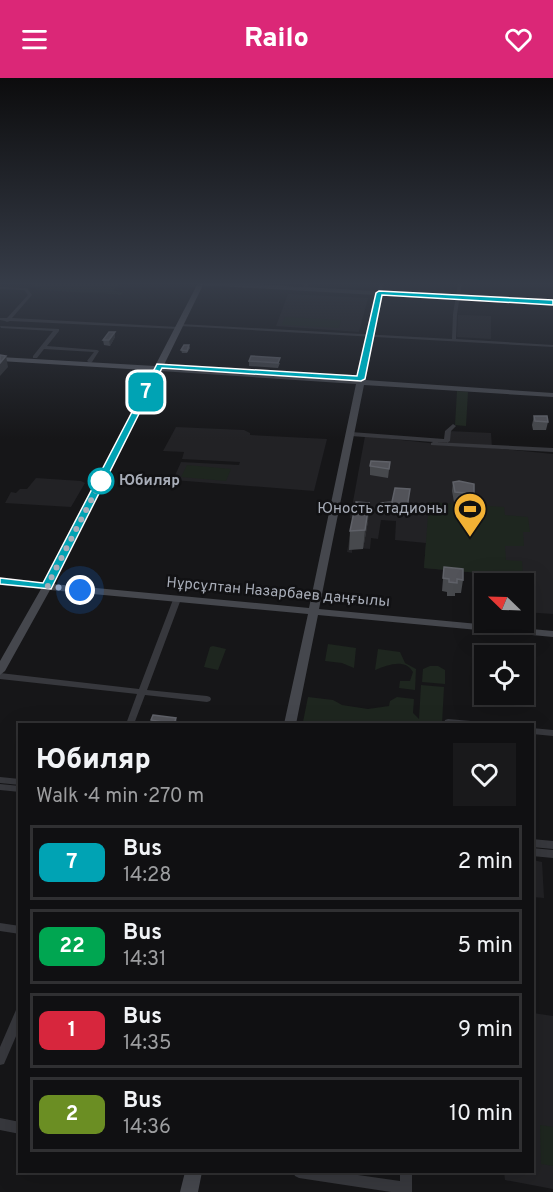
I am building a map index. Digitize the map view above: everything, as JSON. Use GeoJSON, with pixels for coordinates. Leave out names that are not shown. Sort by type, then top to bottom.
{"type":"FeatureCollection","features":[{"type":"Feature","properties":{"kind":"main road"},"geometry":{"type":"LineString","coordinates":[[159,367],[175,335]]}},
{"type":"Feature","properties":{"kind":"main road"},"geometry":{"type":"LineString","coordinates":[[0,357],[159,367]]}},
{"type":"Feature","properties":{"kind":"main road"},"geometry":{"type":"LineString","coordinates":[[33,359],[159,367]]}},
{"type":"Feature","properties":{"kind":"street"},"geometry":{"type":"LineString","coordinates":[[33,359],[53,335]]}},
{"type":"Feature","properties":{"kind":"street"},"geometry":{"type":"LineString","coordinates":[[348,335],[553,346]]}},
{"type":"Feature","properties":{"kind":"street"},"geometry":{"type":"LineString","coordinates":[[454,335],[454,340]]}},
{"type":"Feature","properties":{"kind":"street"},"geometry":{"type":"LineString","coordinates":[[290,723],[370,336]]}},
{"type":"Feature","properties":{"kind":"street"},"geometry":{"type":"LineString","coordinates":[[43,347],[97,351],[90,361]]}},
{"type":"Feature","properties":{"kind":"street"},"geometry":{"type":"LineString","coordinates":[[0,671],[47,586],[159,367],[553,395]]}},
{"type":"Feature","properties":{"kind":"street"},"geometry":{"type":"LineString","coordinates":[[351,434],[447,441],[448,431],[453,426]]}},
{"type":"Feature","properties":{"kind":"street"},"geometry":{"type":"LineString","coordinates":[[433,444],[553,450]]}},
{"type":"Feature","properties":{"kind":"street","name":"Нұрсұлтан Назарбаев даңғылы"},"geometry":{"type":"LineString","coordinates":[[0,582],[553,634]]}},
{"type":"Feature","properties":{"kind":"street"},"geometry":{"type":"LineString","coordinates":[[130,723],[177,599]]}},
{"type":"Feature","properties":{"kind":"street"},"geometry":{"type":"LineString","coordinates":[[0,676],[207,699]]}},
{"type":"Feature","properties":{"kind":"street"},"geometry":{"type":"LineString","coordinates":[[534,731],[553,733]]}},
{"type":"Feature","properties":{"kind":"street"},"geometry":{"type":"LineString","coordinates":[[0,780],[18,782]]}},
{"type":"Feature","properties":{"kind":"street"},"geometry":{"type":"LineString","coordinates":[[0,787],[18,789]]}},
{"type":"Feature","properties":{"kind":"street"},"geometry":{"type":"LineString","coordinates":[[534,843],[553,845]]}},
{"type":"Feature","properties":{"kind":"street"},"geometry":{"type":"LineString","coordinates":[[534,852],[553,855]]}},
{"type":"Feature","properties":{"kind":"street"},"geometry":{"type":"LineString","coordinates":[[0,927],[18,930]]}},
{"type":"Feature","properties":{"kind":"street"},"geometry":{"type":"LineString","coordinates":[[0,1060],[18,1018]]}},
{"type":"Feature","properties":{"kind":"street"},"geometry":{"type":"LineString","coordinates":[[0,1124],[18,1128]]}},
{"type":"Feature","properties":{"kind":"street"},"geometry":{"type":"LineString","coordinates":[[189,1192],[194,1173]]}},
{"type":"Feature","properties":{"kind":"street"},"geometry":{"type":"LineString","coordinates":[[305,1173],[406,1190],[406,1173]]}},
{"type":"Feature","properties":{"kind":"shaded area"},"geometry":{"type":"Polygon","coordinates":[[[457,335],[491,335],[491,339],[457,337],[457,335]]]}},
{"type":"Feature","properties":{"kind":"shaded area"},"geometry":{"type":"Polygon","coordinates":[[[457,391],[468,392],[466,426],[455,425],[457,391]]]}},
{"type":"Feature","properties":{"kind":"shaded area"},"geometry":{"type":"Polygon","coordinates":[[[176,427],[244,430],[250,435],[327,439],[314,491],[173,480],[181,462],[239,465],[240,462],[182,459],[184,452],[163,451],[176,427]]]}},
{"type":"Feature","properties":{"kind":"shaded area"},"geometry":{"type":"Polygon","coordinates":[[[449,431],[491,433],[492,448],[553,454],[553,614],[534,613],[534,573],[478,573],[424,568],[426,543],[395,540],[396,521],[381,520],[378,539],[371,538],[370,549],[358,548],[352,550],[352,553],[347,552],[353,519],[350,518],[365,436],[447,445],[449,431]]]}},
{"type":"Feature","properties":{"kind":"shaded area"},"geometry":{"type":"Polygon","coordinates":[[[187,465],[231,469],[226,481],[181,477],[187,465]]]}},
{"type":"Feature","properties":{"kind":"shaded area"},"geometry":{"type":"Polygon","coordinates":[[[36,478],[85,483],[71,507],[5,503],[11,492],[16,493],[20,489],[27,489],[36,478]]]}},
{"type":"Feature","properties":{"kind":"shaded area"},"geometry":{"type":"Polygon","coordinates":[[[429,502],[504,507],[505,515],[528,517],[530,532],[523,532],[524,546],[505,546],[506,560],[522,561],[523,573],[479,573],[424,568],[429,502]]]}},
{"type":"Feature","properties":{"kind":"shaded area"},"geometry":{"type":"Polygon","coordinates":[[[328,644],[356,648],[354,668],[342,663],[325,661],[328,644]]]}},
{"type":"Feature","properties":{"kind":"shaded area"},"geometry":{"type":"Polygon","coordinates":[[[210,647],[226,649],[218,670],[204,667],[210,647]]]}},
{"type":"Feature","properties":{"kind":"shaded area"},"geometry":{"type":"Polygon","coordinates":[[[378,649],[400,652],[405,663],[416,669],[415,690],[399,688],[400,681],[410,681],[413,672],[406,665],[396,664],[375,670],[378,649]]]}},
{"type":"Feature","properties":{"kind":"shaded area"},"geometry":{"type":"Polygon","coordinates":[[[438,666],[445,670],[445,684],[422,682],[423,669],[438,666]]]}},
{"type":"Feature","properties":{"kind":"shaded area"},"geometry":{"type":"Polygon","coordinates":[[[421,685],[444,687],[442,723],[303,722],[308,697],[333,700],[342,705],[368,709],[389,706],[390,701],[397,697],[414,699],[413,713],[419,719],[421,685]]]}},
{"type":"Feature","properties":{"kind":"shaded area"},"geometry":{"type":"Polygon","coordinates":[[[534,860],[542,862],[544,898],[534,897],[534,860]]]}},
{"type":"Feature","properties":{"kind":"shaded area"},"geometry":{"type":"Polygon","coordinates":[[[534,1013],[553,1016],[553,1189],[505,1180],[504,1173],[534,1173],[534,1013]]]}},
{"type":"Feature","properties":{"kind":"shaded area"},"geometry":{"type":"Polygon","coordinates":[[[540,1125],[553,1127],[553,1166],[541,1164],[540,1125]]]}},
{"type":"Feature","properties":{"kind":"building"},"geometry":{"type":"Polygon","coordinates":[[[107,335],[113,335],[109,340],[103,340],[107,335]]]}},
{"type":"Feature","properties":{"kind":"building"},"geometry":{"type":"Polygon","coordinates":[[[184,345],[189,345],[187,351],[181,350],[184,345]]]}},
{"type":"Feature","properties":{"kind":"building"},"geometry":{"type":"Polygon","coordinates":[[[0,355],[6,356],[0,363],[0,355]]]}},
{"type":"Feature","properties":{"kind":"building"},"geometry":{"type":"Polygon","coordinates":[[[251,356],[280,358],[278,363],[249,361],[251,356]]]}},
{"type":"Feature","properties":{"kind":"building"},"geometry":{"type":"Polygon","coordinates":[[[534,416],[547,416],[548,422],[535,421],[534,416]]]}},
{"type":"Feature","properties":{"kind":"building"},"geometry":{"type":"Polygon","coordinates":[[[371,461],[390,462],[389,469],[370,466],[371,461]]]}},
{"type":"Feature","properties":{"kind":"building"},"geometry":{"type":"Polygon","coordinates":[[[453,482],[474,484],[474,494],[455,492],[453,482]]]}},
{"type":"Feature","properties":{"kind":"building"},"geometry":{"type":"Polygon","coordinates":[[[395,488],[410,489],[407,508],[381,505],[381,503],[392,502],[395,488]]]}},
{"type":"Feature","properties":{"kind":"building"},"geometry":{"type":"Polygon","coordinates":[[[356,502],[369,503],[365,530],[350,531],[356,502]]]}},
{"type":"Feature","properties":{"kind":"building"},"geometry":{"type":"Polygon","coordinates":[[[444,567],[463,569],[463,580],[457,579],[457,583],[443,578],[444,567]]]}},
{"type":"Feature","properties":{"kind":"building"},"geometry":{"type":"Polygon","coordinates":[[[153,715],[176,718],[174,723],[151,720],[153,715]]]}},
{"type":"Feature","properties":{"kind":"bus line","name":"7"},"geometry":{"type":"LineString","coordinates":[[0,582],[47,586],[160,366],[361,379],[370,335]]}},
{"type":"Feature","properties":{"kind":"place","name":"Юбиляр"},"geometry":{"type":"Point","coordinates":[101,481]}},
{"type":"Feature","properties":{"kind":"place","name":"Юность стадионы"},"geometry":{"type":"Point","coordinates":[470,538]}},
{"type":"Feature","properties":{"kind":"route"},"geometry":{"type":"LineString","coordinates":[[80,590],[47,586],[101,481]]}}]}
